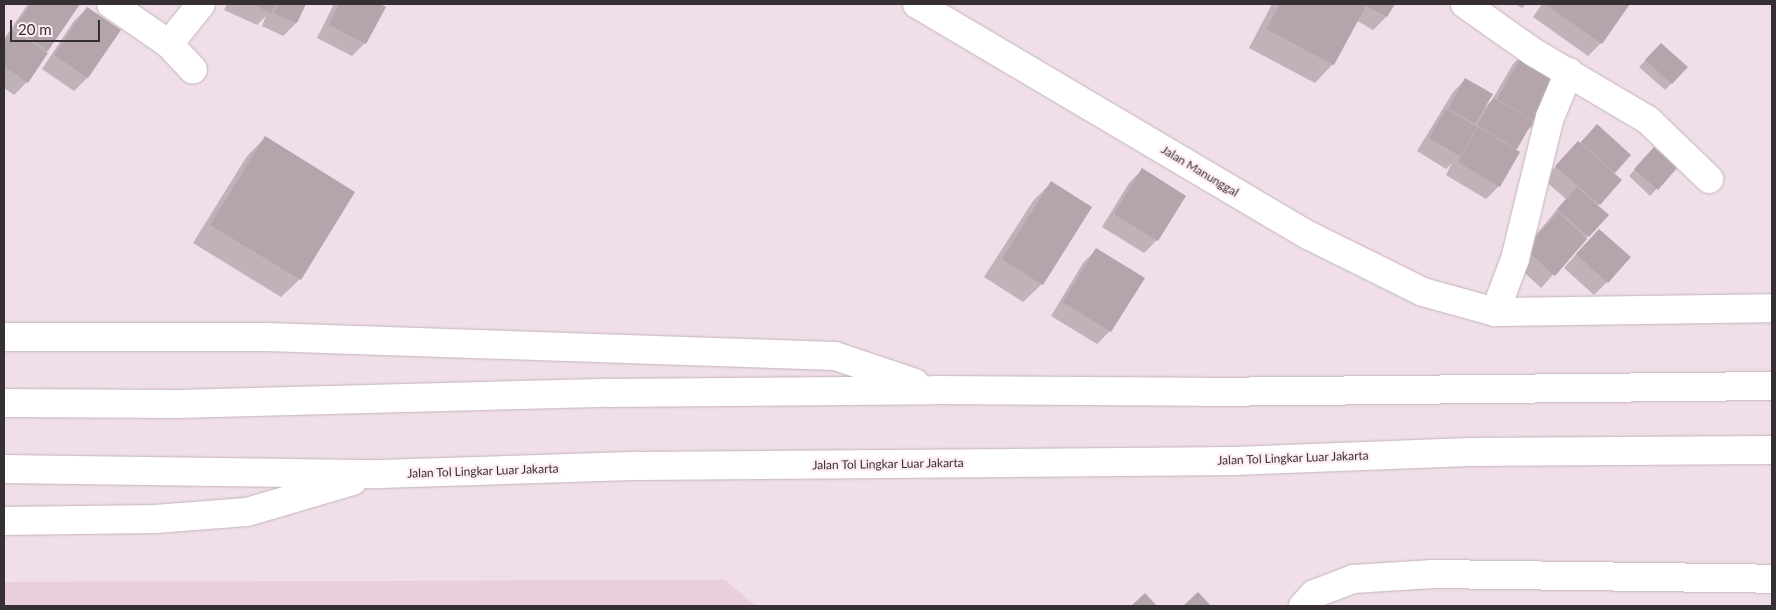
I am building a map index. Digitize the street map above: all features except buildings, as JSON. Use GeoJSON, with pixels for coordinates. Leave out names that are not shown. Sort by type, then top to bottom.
{"type":"FeatureCollection","features":[{"type":"Feature","properties":{"kind":"main road"},"geometry":{"type":"LineString","coordinates":[[111,4],[169,44],[193,70]]}},
{"type":"Feature","properties":{"kind":"main road"},"geometry":{"type":"LineString","coordinates":[[169,44],[201,4]]}},
{"type":"Feature","properties":{"kind":"main road","name":"Jalan Manunggal"},"geometry":{"type":"LineString","coordinates":[[917,4],[1308,235],[1423,292],[1495,312],[1772,308]]}},
{"type":"Feature","properties":{"kind":"main road"},"geometry":{"type":"LineString","coordinates":[[1465,4],[1533,52],[1648,120],[1709,179]]}},
{"type":"Feature","properties":{"kind":"main road"},"geometry":{"type":"LineString","coordinates":[[1495,312],[1515,259],[1550,117],[1569,72]]}},
{"type":"Feature","properties":{"kind":"main road"},"geometry":{"type":"LineString","coordinates":[[4,337],[266,337],[834,356],[936,390]]}},
{"type":"Feature","properties":{"kind":"main road"},"geometry":{"type":"LineString","coordinates":[[4,403],[178,404],[609,393],[936,390],[1202,392],[1772,386]]}},
{"type":"Feature","properties":{"kind":"main road","name":"Jalan Tol Lingkar Luar Jakarta"},"geometry":{"type":"LineString","coordinates":[[4,469],[379,474],[639,466],[1234,461],[1469,452],[1772,450]]}},
{"type":"Feature","properties":{"kind":"main road"},"geometry":{"type":"LineString","coordinates":[[4,521],[154,519],[247,512],[379,474]]}},
{"type":"Feature","properties":{"kind":"main road"},"geometry":{"type":"LineString","coordinates":[[1308,600],[1353,579],[1433,574],[1772,579]]}},
{"type":"Feature","properties":{"kind":"shaded area"},"geometry":{"type":"Polygon","coordinates":[[[725,580],[756,606],[4,606],[4,582],[725,580]]]}}]}
